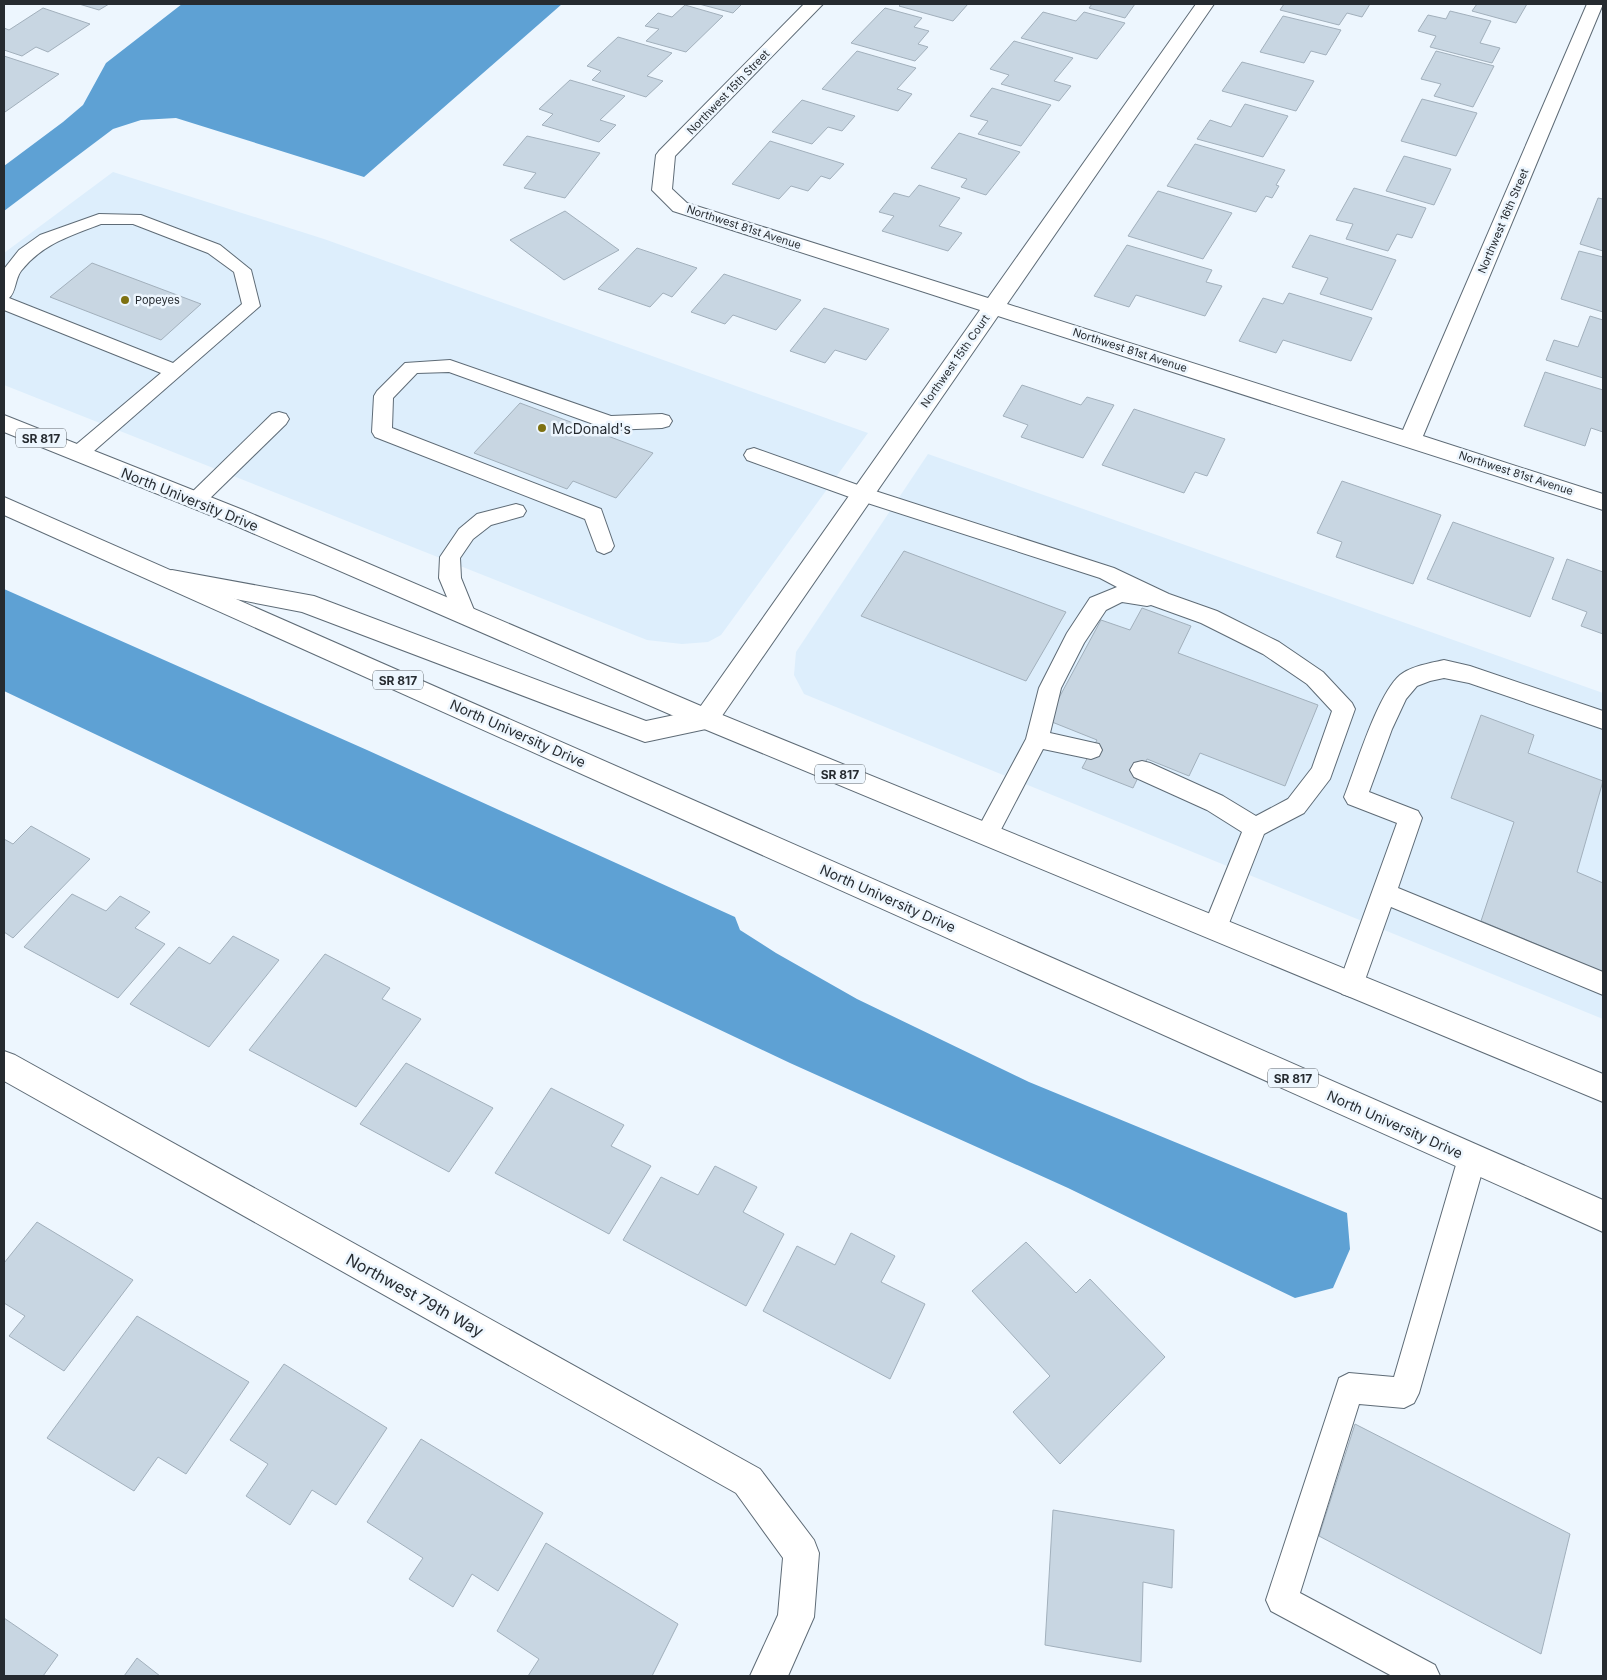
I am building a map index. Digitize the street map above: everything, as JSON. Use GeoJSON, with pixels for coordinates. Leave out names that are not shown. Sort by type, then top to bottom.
{"type":"FeatureCollection","features":[{"type":"Feature","properties":{"kind":"street","name":"Northwest 15th Street"},"geometry":{"type":"LineString","coordinates":[[662,190],[666,155],[814,4]]}},
{"type":"Feature","properties":{"kind":"street","name":"Northwest 15th Court"},"geometry":{"type":"LineString","coordinates":[[706,719],[1205,4]]}},
{"type":"Feature","properties":{"kind":"street","name":"Northwest 16th Street"},"geometry":{"type":"LineString","coordinates":[[1411,439],[1596,4]]}},
{"type":"Feature","properties":{"kind":"street","name":"Northwest 81st Avenue"},"geometry":{"type":"LineString","coordinates":[[662,190],[680,206],[1603,502]]}},
{"type":"Feature","properties":{"kind":"street","name":"North University Drive"},"geometry":{"type":"LineString","coordinates":[[4,423],[195,500],[706,719],[1215,928],[1351,986],[1603,1088]]}},
{"type":"Feature","properties":{"kind":"street","name":"North University Drive"},"geometry":{"type":"LineString","coordinates":[[4,505],[1603,1216]]}},
{"type":"Feature","properties":{"kind":"street","name":"North University Drive"},"geometry":{"type":"LineString","coordinates":[[172,579],[305,603],[645,732],[706,719]]}},
{"type":"Feature","properties":{"kind":"street","name":"Northwest 79th Way"},"geometry":{"type":"LineString","coordinates":[[4,1065],[748,1482],[801,1553],[796,1617],[770,1676]]}},
{"type":"Feature","properties":{"kind":"lane"},"geometry":{"type":"LineString","coordinates":[[4,294],[8,276],[25,254],[46,239],[99,218],[135,219],[214,249],[242,270],[251,306],[79,454]]}},
{"type":"Feature","properties":{"kind":"lane"},"geometry":{"type":"LineString","coordinates":[[4,303],[175,371]]}},
{"type":"Feature","properties":{"kind":"lane"},"geometry":{"type":"LineString","coordinates":[[604,546],[594,514],[382,432],[384,396],[412,367],[450,366],[610,423],[662,420]]}},
{"type":"Feature","properties":{"kind":"lane"},"geometry":{"type":"LineString","coordinates":[[195,500],[279,419]]}},
{"type":"Feature","properties":{"kind":"lane"},"geometry":{"type":"LineString","coordinates":[[754,455],[862,494],[1107,573],[1161,600],[1209,617],[1271,648],[1315,678],[1344,709],[1322,772],[1296,806],[1255,828],[1215,928]]}},
{"type":"Feature","properties":{"kind":"lane"},"geometry":{"type":"LineString","coordinates":[[465,615],[450,578],[450,556],[466,534],[484,519],[516,512]]}},
{"type":"Feature","properties":{"kind":"lane"},"geometry":{"type":"LineString","coordinates":[[987,834],[1037,739],[1050,688],[1075,639],[1098,604],[1120,594],[1161,600]]}},
{"type":"Feature","properties":{"kind":"lane"},"geometry":{"type":"LineString","coordinates":[[1351,986],[1410,818],[1356,797],[1380,729],[1397,694],[1409,680],[1426,673],[1444,669],[1470,675],[1603,720]]}},
{"type":"Feature","properties":{"kind":"lane"},"geometry":{"type":"LineString","coordinates":[[1037,739],[1092,750]]}},
{"type":"Feature","properties":{"kind":"lane"},"geometry":{"type":"LineString","coordinates":[[1142,770],[1215,803],[1255,828]]}},
{"type":"Feature","properties":{"kind":"lane"},"geometry":{"type":"LineString","coordinates":[[1384,893],[1603,984]]}},
{"type":"Feature","properties":{"kind":"lane"},"geometry":{"type":"LineString","coordinates":[[1424,1676],[1282,1600],[1349,1388],[1404,1393],[1472,1158]]}},
{"type":"Feature","properties":{"kind":"shaded area"},"geometry":{"type":"Polygon","coordinates":[[[113,172],[324,239],[868,433],[721,635],[708,642],[682,644],[647,640],[4,385],[4,253],[113,172]]]}},
{"type":"Feature","properties":{"kind":"shaded area"},"geometry":{"type":"Polygon","coordinates":[[[928,454],[1603,693],[1603,1019],[804,694],[794,675],[796,652],[928,454]]]}},
{"type":"Feature","properties":{"kind":"water"},"geometry":{"type":"Polygon","coordinates":[[[182,4],[562,4],[364,177],[176,118],[141,120],[113,129],[4,211],[4,166],[83,105],[106,63],[182,4]]]}},
{"type":"Feature","properties":{"kind":"water"},"geometry":{"type":"Polygon","coordinates":[[[4,589],[367,750],[735,917],[740,930],[776,953],[857,999],[1029,1082],[1347,1213],[1350,1249],[1333,1288],[1295,1298],[1068,1188],[790,1063],[4,691],[4,589]]]}},
{"type":"Feature","properties":{"kind":"building"},"geometry":{"type":"Polygon","coordinates":[[[79,4],[109,4],[99,10],[79,4]]]}},
{"type":"Feature","properties":{"kind":"building"},"geometry":{"type":"Polygon","coordinates":[[[699,4],[742,4],[733,13],[699,4]]]}},
{"type":"Feature","properties":{"kind":"building"},"geometry":{"type":"Polygon","coordinates":[[[901,4],[968,4],[953,21],[899,6],[901,4]]]}},
{"type":"Feature","properties":{"kind":"building"},"geometry":{"type":"Polygon","coordinates":[[[1092,4],[1135,4],[1125,18],[1089,8],[1092,4]]]}},
{"type":"Feature","properties":{"kind":"building"},"geometry":{"type":"Polygon","coordinates":[[[1284,4],[1370,4],[1362,17],[1347,13],[1339,25],[1280,10],[1284,4]]]}},
{"type":"Feature","properties":{"kind":"building"},"geometry":{"type":"Polygon","coordinates":[[[1477,4],[1527,4],[1516,23],[1472,11],[1477,4]]]}},
{"type":"Feature","properties":{"kind":"building"},"geometry":{"type":"Polygon","coordinates":[[[685,5],[723,16],[686,52],[646,41],[659,29],[645,26],[658,13],[672,17],[685,5]]]}},
{"type":"Feature","properties":{"kind":"building"},"geometry":{"type":"Polygon","coordinates":[[[43,8],[90,24],[48,52],[36,47],[22,56],[4,50],[4,28],[9,30],[43,8]]]}},
{"type":"Feature","properties":{"kind":"building"},"geometry":{"type":"Polygon","coordinates":[[[885,8],[922,18],[914,27],[929,31],[918,44],[928,47],[915,61],[851,43],[885,8]]]}},
{"type":"Feature","properties":{"kind":"building"},"geometry":{"type":"Polygon","coordinates":[[[1450,11],[1491,21],[1480,43],[1500,48],[1492,63],[1430,47],[1436,36],[1418,31],[1428,15],[1446,19],[1450,11]]]}},
{"type":"Feature","properties":{"kind":"building"},"geometry":{"type":"Polygon","coordinates":[[[1043,12],[1076,21],[1084,12],[1125,23],[1097,59],[1021,38],[1043,12]]]}},
{"type":"Feature","properties":{"kind":"building"},"geometry":{"type":"Polygon","coordinates":[[[1283,16],[1341,30],[1326,55],[1311,51],[1304,63],[1260,52],[1283,16]]]}},
{"type":"Feature","properties":{"kind":"building"},"geometry":{"type":"Polygon","coordinates":[[[618,37],[672,53],[647,76],[663,81],[646,97],[592,80],[601,71],[587,66],[618,37]]]}},
{"type":"Feature","properties":{"kind":"building"},"geometry":{"type":"Polygon","coordinates":[[[1014,41],[1073,58],[1054,81],[1071,86],[1059,101],[1001,84],[1009,75],[990,69],[1014,41]]]}},
{"type":"Feature","properties":{"kind":"building"},"geometry":{"type":"Polygon","coordinates":[[[857,51],[916,68],[897,89],[912,94],[898,111],[822,89],[857,51]]]}},
{"type":"Feature","properties":{"kind":"building"},"geometry":{"type":"Polygon","coordinates":[[[1436,51],[1494,66],[1473,107],[1434,96],[1441,84],[1421,79],[1436,51]]]}},
{"type":"Feature","properties":{"kind":"building"},"geometry":{"type":"Polygon","coordinates":[[[4,56],[59,74],[5,112],[4,56]]]}},
{"type":"Feature","properties":{"kind":"building"},"geometry":{"type":"Polygon","coordinates":[[[1242,62],[1314,81],[1296,111],[1222,91],[1242,62]]]}},
{"type":"Feature","properties":{"kind":"building"},"geometry":{"type":"Polygon","coordinates":[[[570,80],[625,96],[600,120],[616,125],[599,142],[542,125],[553,114],[539,109],[570,80]]]}},
{"type":"Feature","properties":{"kind":"building"},"geometry":{"type":"Polygon","coordinates":[[[992,88],[1051,105],[1021,146],[978,134],[988,121],[970,116],[992,88]]]}},
{"type":"Feature","properties":{"kind":"building"},"geometry":{"type":"Polygon","coordinates":[[[1422,99],[1477,113],[1456,156],[1401,141],[1422,99]]]}},
{"type":"Feature","properties":{"kind":"building"},"geometry":{"type":"Polygon","coordinates":[[[802,100],[855,116],[842,131],[828,127],[812,144],[772,132],[802,100]]]}},
{"type":"Feature","properties":{"kind":"building"},"geometry":{"type":"Polygon","coordinates":[[[1245,104],[1288,116],[1263,157],[1197,139],[1210,120],[1231,127],[1245,104]]]}},
{"type":"Feature","properties":{"kind":"building"},"geometry":{"type":"Polygon","coordinates":[[[959,133],[1020,152],[986,195],[961,187],[967,179],[931,168],[959,133]]]}},
{"type":"Feature","properties":{"kind":"building"},"geometry":{"type":"Polygon","coordinates":[[[527,136],[600,153],[565,198],[524,188],[536,173],[503,165],[527,136]]]}},
{"type":"Feature","properties":{"kind":"building"},"geometry":{"type":"Polygon","coordinates":[[[770,141],[844,164],[830,179],[821,176],[808,191],[791,186],[779,199],[732,184],[770,141]]]}},
{"type":"Feature","properties":{"kind":"building"},"geometry":{"type":"Polygon","coordinates":[[[1195,144],[1285,170],[1276,185],[1279,186],[1272,198],[1266,196],[1256,212],[1167,186],[1195,144]]]}},
{"type":"Feature","properties":{"kind":"building"},"geometry":{"type":"Polygon","coordinates":[[[1404,156],[1451,169],[1434,205],[1386,191],[1404,156]]]}},
{"type":"Feature","properties":{"kind":"building"},"geometry":{"type":"Polygon","coordinates":[[[919,185],[960,198],[939,226],[962,233],[948,251],[882,231],[894,216],[879,212],[894,193],[909,197],[919,185]]]}},
{"type":"Feature","properties":{"kind":"building"},"geometry":{"type":"Polygon","coordinates":[[[1354,188],[1426,208],[1412,238],[1397,234],[1388,251],[1346,239],[1353,224],[1336,220],[1354,188]]]}},
{"type":"Feature","properties":{"kind":"building"},"geometry":{"type":"Polygon","coordinates":[[[1158,191],[1232,213],[1203,259],[1128,236],[1158,191]]]}},
{"type":"Feature","properties":{"kind":"building"},"geometry":{"type":"Polygon","coordinates":[[[1598,198],[1603,199],[1603,251],[1580,244],[1598,198]]]}},
{"type":"Feature","properties":{"kind":"building"},"geometry":{"type":"Polygon","coordinates":[[[565,211],[619,250],[564,280],[510,240],[565,211]]]}},
{"type":"Feature","properties":{"kind":"building"},"geometry":{"type":"Polygon","coordinates":[[[1310,235],[1396,260],[1372,310],[1320,294],[1328,278],[1292,267],[1310,235]]]}},
{"type":"Feature","properties":{"kind":"building"},"geometry":{"type":"Polygon","coordinates":[[[1127,245],[1212,270],[1206,282],[1222,286],[1205,316],[1136,295],[1129,307],[1094,296],[1127,245]]]}},
{"type":"Feature","properties":{"kind":"building"},"geometry":{"type":"Polygon","coordinates":[[[637,248],[697,268],[672,297],[663,293],[650,307],[598,289],[637,248]]]}},
{"type":"Feature","properties":{"kind":"building"},"geometry":{"type":"Polygon","coordinates":[[[1579,251],[1603,257],[1603,312],[1561,299],[1579,251]]]}},
{"type":"Feature","properties":{"kind":"building","name":"Popeyes"},"geometry":{"type":"Polygon","coordinates":[[[92,263],[201,304],[161,340],[50,297],[92,263]]]}},
{"type":"Feature","properties":{"kind":"building"},"geometry":{"type":"Polygon","coordinates":[[[724,274],[801,300],[776,330],[733,315],[725,324],[691,312],[724,274]]]}},
{"type":"Feature","properties":{"kind":"building"},"geometry":{"type":"Polygon","coordinates":[[[1289,293],[1372,318],[1351,361],[1283,340],[1276,353],[1239,341],[1263,298],[1283,304],[1289,293]]]}},
{"type":"Feature","properties":{"kind":"building"},"geometry":{"type":"Polygon","coordinates":[[[824,308],[889,329],[866,360],[835,350],[825,363],[790,351],[824,308]]]}},
{"type":"Feature","properties":{"kind":"building"},"geometry":{"type":"Polygon","coordinates":[[[1590,316],[1603,320],[1603,378],[1546,360],[1554,340],[1578,347],[1590,316]]]}},
{"type":"Feature","properties":{"kind":"building"},"geometry":{"type":"Polygon","coordinates":[[[1545,372],[1603,390],[1603,432],[1591,428],[1585,446],[1524,426],[1545,372]]]}},
{"type":"Feature","properties":{"kind":"building"},"geometry":{"type":"Polygon","coordinates":[[[1022,385],[1081,405],[1087,397],[1114,405],[1083,458],[1021,437],[1028,425],[1003,416],[1022,385]]]}},
{"type":"Feature","properties":{"kind":"building","name":"McDonald's"},"geometry":{"type":"Polygon","coordinates":[[[520,403],[653,453],[616,498],[573,481],[567,489],[474,453],[520,403]]]}},
{"type":"Feature","properties":{"kind":"building"},"geometry":{"type":"Polygon","coordinates":[[[1134,409],[1225,439],[1207,476],[1195,472],[1184,493],[1102,465],[1134,409]]]}},
{"type":"Feature","properties":{"kind":"building"},"geometry":{"type":"Polygon","coordinates":[[[1342,481],[1441,515],[1413,584],[1336,557],[1342,542],[1317,533],[1342,481]]]}},
{"type":"Feature","properties":{"kind":"building"},"geometry":{"type":"Polygon","coordinates":[[[1453,522],[1554,558],[1530,617],[1427,579],[1453,522]]]}},
{"type":"Feature","properties":{"kind":"building"},"geometry":{"type":"Polygon","coordinates":[[[904,551],[1066,612],[1026,681],[861,616],[904,551]]]}},
{"type":"Feature","properties":{"kind":"building"},"geometry":{"type":"Polygon","coordinates":[[[1567,559],[1603,572],[1603,634],[1581,626],[1587,612],[1552,599],[1567,559]]]}},
{"type":"Feature","properties":{"kind":"building"},"geometry":{"type":"Polygon","coordinates":[[[1142,608],[1191,626],[1178,653],[1318,705],[1285,786],[1200,753],[1189,776],[1147,759],[1133,788],[1082,768],[1097,740],[1047,720],[1101,620],[1130,630],[1142,608]]]}},
{"type":"Feature","properties":{"kind":"building"},"geometry":{"type":"Polygon","coordinates":[[[1481,715],[1534,735],[1528,753],[1603,781],[1577,872],[1603,883],[1603,972],[1481,921],[1514,822],[1451,798],[1481,715]]]}},
{"type":"Feature","properties":{"kind":"building"},"geometry":{"type":"Polygon","coordinates":[[[31,826],[90,859],[13,938],[4,932],[4,839],[13,844],[31,826]]]}},
{"type":"Feature","properties":{"kind":"building"},"geometry":{"type":"Polygon","coordinates":[[[72,894],[106,911],[120,896],[150,912],[135,928],[165,944],[118,998],[24,947],[72,894]]]}},
{"type":"Feature","properties":{"kind":"building"},"geometry":{"type":"Polygon","coordinates":[[[233,936],[279,960],[209,1047],[130,1004],[179,947],[210,964],[233,936]]]}},
{"type":"Feature","properties":{"kind":"building"},"geometry":{"type":"Polygon","coordinates":[[[325,954],[390,988],[382,999],[421,1019],[356,1107],[249,1050],[325,954]]]}},
{"type":"Feature","properties":{"kind":"building"},"geometry":{"type":"Polygon","coordinates":[[[406,1063],[493,1108],[449,1172],[360,1124],[406,1063]]]}},
{"type":"Feature","properties":{"kind":"building"},"geometry":{"type":"Polygon","coordinates":[[[551,1088],[624,1125],[611,1146],[651,1166],[609,1234],[495,1173],[551,1088]]]}},
{"type":"Feature","properties":{"kind":"building"},"geometry":{"type":"Polygon","coordinates":[[[715,1166],[757,1187],[743,1212],[784,1234],[746,1306],[623,1240],[661,1177],[698,1195],[715,1166]]]}},
{"type":"Feature","properties":{"kind":"building"},"geometry":{"type":"Polygon","coordinates":[[[37,1222],[133,1280],[64,1371],[9,1336],[25,1316],[4,1303],[4,1263],[37,1222]]]}},
{"type":"Feature","properties":{"kind":"building"},"geometry":{"type":"Polygon","coordinates":[[[851,1233],[895,1256],[881,1282],[925,1304],[890,1379],[763,1311],[797,1246],[835,1265],[851,1233]]]}},
{"type":"Feature","properties":{"kind":"building"},"geometry":{"type":"Polygon","coordinates":[[[1026,1242],[1076,1293],[1090,1279],[1165,1357],[1060,1464],[1013,1412],[1050,1376],[972,1291],[1026,1242]]]}},
{"type":"Feature","properties":{"kind":"building"},"geometry":{"type":"Polygon","coordinates":[[[137,1316],[249,1382],[186,1474],[158,1457],[134,1491],[47,1438],[137,1316]]]}},
{"type":"Feature","properties":{"kind":"building"},"geometry":{"type":"Polygon","coordinates":[[[284,1364],[387,1428],[336,1505],[312,1490],[290,1525],[246,1496],[268,1464],[230,1440],[284,1364]]]}},
{"type":"Feature","properties":{"kind":"building"},"geometry":{"type":"Polygon","coordinates":[[[1355,1424],[1570,1534],[1541,1654],[1319,1536],[1355,1424]]]}},
{"type":"Feature","properties":{"kind":"building"},"geometry":{"type":"Polygon","coordinates":[[[421,1439],[543,1513],[498,1591],[472,1574],[453,1607],[409,1579],[423,1558],[367,1522],[421,1439]]]}},
{"type":"Feature","properties":{"kind":"building"},"geometry":{"type":"Polygon","coordinates":[[[1053,1510],[1174,1530],[1172,1588],[1143,1582],[1141,1662],[1045,1645],[1053,1510]]]}},
{"type":"Feature","properties":{"kind":"building"},"geometry":{"type":"Polygon","coordinates":[[[546,1543],[678,1624],[652,1676],[528,1676],[539,1659],[497,1631],[546,1543]]]}},
{"type":"Feature","properties":{"kind":"building"},"geometry":{"type":"Polygon","coordinates":[[[4,1618],[58,1655],[43,1676],[4,1676],[4,1618]]]}},
{"type":"Feature","properties":{"kind":"building"},"geometry":{"type":"Polygon","coordinates":[[[137,1658],[160,1676],[124,1676],[137,1658]]]}},
{"type":"Feature","properties":{"kind":"place","name":"Popeyes"},"geometry":{"type":"Point","coordinates":[125,300]}},
{"type":"Feature","properties":{"kind":"place","name":"McDonald's"},"geometry":{"type":"Point","coordinates":[542,428]}}]}
